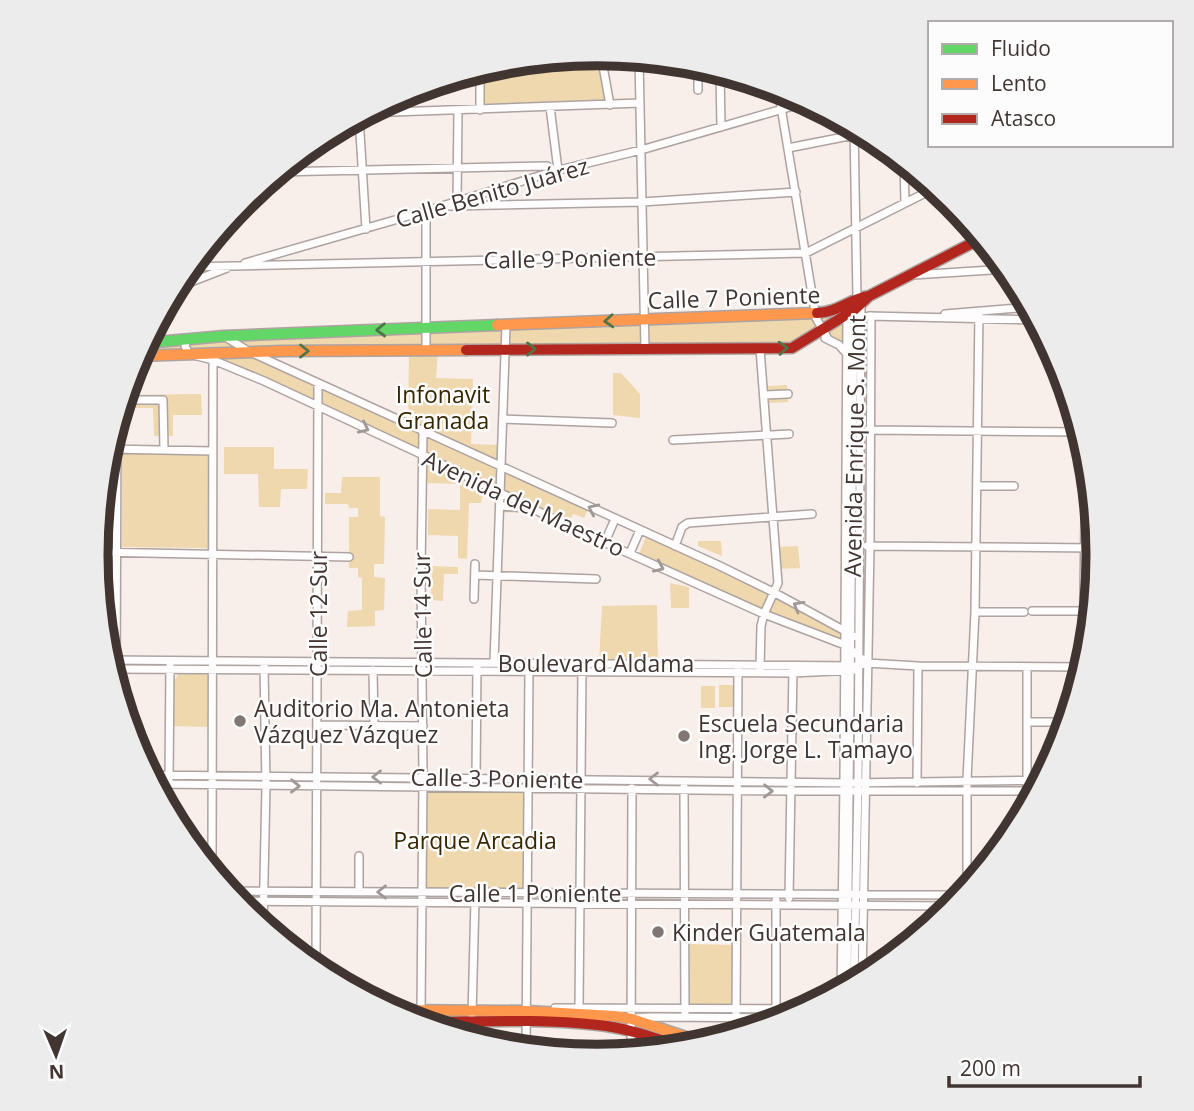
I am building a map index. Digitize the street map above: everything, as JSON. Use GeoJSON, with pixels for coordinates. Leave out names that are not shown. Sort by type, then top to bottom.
{"type":"FeatureCollection","features":[{"type":"Feature","properties":{"kind":"main road"},"geometry":{"type":"LineString","coordinates":[[858,309],[910,275],[973,243]]}},
{"type":"Feature","properties":{"kind":"main road","name":"Calle 7 Poniente"},"geometry":{"type":"LineString","coordinates":[[156,343],[224,336],[815,314],[858,309]]}},
{"type":"Feature","properties":{"kind":"main road","name":"Calle 7 Poniente"},"geometry":{"type":"LineString","coordinates":[[151,356],[247,351],[792,348],[826,334],[858,309]]}},
{"type":"Feature","properties":{"kind":"main road"},"geometry":{"type":"LineString","coordinates":[[434,1017],[473,1010],[526,1009],[632,1014],[686,1036]]}},
{"type":"Feature","properties":{"kind":"main road"},"geometry":{"type":"LineString","coordinates":[[445,1020],[599,1025],[660,1040]]}},
{"type":"Feature","properties":{"kind":"street"},"geometry":{"type":"LineString","coordinates":[[603,66],[610,105]]}},
{"type":"Feature","properties":{"kind":"street"},"geometry":{"type":"LineString","coordinates":[[639,69],[645,349]]}},
{"type":"Feature","properties":{"kind":"street"},"geometry":{"type":"LineString","coordinates":[[698,77],[698,90]]}},
{"type":"Feature","properties":{"kind":"street"},"geometry":{"type":"LineString","coordinates":[[480,81],[480,110]]}},
{"type":"Feature","properties":{"kind":"street"},"geometry":{"type":"LineString","coordinates":[[720,82],[721,127]]}},
{"type":"Feature","properties":{"kind":"street"},"geometry":{"type":"LineString","coordinates":[[780,102],[815,314],[826,334],[846,353]]}},
{"type":"Feature","properties":{"kind":"street"},"geometry":{"type":"LineString","coordinates":[[392,112],[640,103]]}},
{"type":"Feature","properties":{"kind":"street"},"geometry":{"type":"LineString","coordinates":[[550,107],[557,171]]}},
{"type":"Feature","properties":{"kind":"street","name":"Calle Benito Juárez"},"geometry":{"type":"LineString","coordinates":[[192,281],[234,266],[457,204],[557,171],[641,150],[790,107]]}},
{"type":"Feature","properties":{"kind":"street"},"geometry":{"type":"LineString","coordinates":[[458,110],[457,204],[642,202],[796,192]]}},
{"type":"Feature","properties":{"kind":"street"},"geometry":{"type":"LineString","coordinates":[[360,128],[366,229]]}},
{"type":"Feature","properties":{"kind":"street"},"geometry":{"type":"LineString","coordinates":[[788,148],[844,133]]}},
{"type":"Feature","properties":{"kind":"street"},"geometry":{"type":"LineString","coordinates":[[848,975],[853,905],[854,667],[870,545],[871,430],[871,366],[858,309],[854,140]]}},
{"type":"Feature","properties":{"kind":"street"},"geometry":{"type":"LineString","coordinates":[[294,172],[547,166],[557,171]]}},
{"type":"Feature","properties":{"kind":"street"},"geometry":{"type":"LineString","coordinates":[[904,176],[905,203]]}},
{"type":"Feature","properties":{"kind":"street","name":"Calle 9 Poniente"},"geometry":{"type":"LineString","coordinates":[[203,267],[806,253],[924,193]]}},
{"type":"Feature","properties":{"kind":"street"},"geometry":{"type":"LineString","coordinates":[[426,211],[426,350]]}},
{"type":"Feature","properties":{"kind":"street"},"geometry":{"type":"LineString","coordinates":[[910,275],[994,270]]}},
{"type":"Feature","properties":{"kind":"street"},"geometry":{"type":"LineString","coordinates":[[858,309],[923,317],[979,315],[1019,309]]}},
{"type":"Feature","properties":{"kind":"street"},"geometry":{"type":"LineString","coordinates":[[854,972],[854,667],[846,353],[858,309]]}},
{"type":"Feature","properties":{"kind":"street","name":"Avenida Enrique S. Mont"},"geometry":{"type":"LineString","coordinates":[[852,636],[860,547],[862,367],[858,309]]}},
{"type":"Feature","properties":{"kind":"street","name":"Avenida Enrique S. Mont"},"geometry":{"type":"LineString","coordinates":[[854,667],[852,636],[858,309]]}},
{"type":"Feature","properties":{"kind":"street"},"geometry":{"type":"LineString","coordinates":[[979,315],[1025,319]]}},
{"type":"Feature","properties":{"kind":"street"},"geometry":{"type":"LineString","coordinates":[[967,876],[967,780],[975,612],[979,315]]}},
{"type":"Feature","properties":{"kind":"street"},"geometry":{"type":"LineString","coordinates":[[494,662],[506,326]]}},
{"type":"Feature","properties":{"kind":"street"},"geometry":{"type":"LineString","coordinates":[[224,336],[247,351],[775,593],[852,636]]}},
{"type":"Feature","properties":{"kind":"street"},"geometry":{"type":"LineString","coordinates":[[187,339],[185,346],[189,354]]}},
{"type":"Feature","properties":{"kind":"street"},"geometry":{"type":"LineString","coordinates":[[760,349],[778,583],[761,626],[760,673]]}},
{"type":"Feature","properties":{"kind":"street","name":"Avenida del Maestro"},"geometry":{"type":"LineString","coordinates":[[189,354],[213,360],[764,614],[852,649]]}},
{"type":"Feature","properties":{"kind":"street"},"geometry":{"type":"LineString","coordinates":[[212,857],[213,360]]}},
{"type":"Feature","properties":{"kind":"street"},"geometry":{"type":"LineString","coordinates":[[862,367],[871,366]]}},
{"type":"Feature","properties":{"kind":"street","name":"Calle 12 Sur"},"geometry":{"type":"LineString","coordinates":[[316,956],[318,383]]}},
{"type":"Feature","properties":{"kind":"street"},"geometry":{"type":"LineString","coordinates":[[764,395],[788,394]]}},
{"type":"Feature","properties":{"kind":"street"},"geometry":{"type":"LineString","coordinates":[[133,400],[163,400],[164,450]]}},
{"type":"Feature","properties":{"kind":"street"},"geometry":{"type":"LineString","coordinates":[[503,419],[612,423]]}},
{"type":"Feature","properties":{"kind":"street","name":"Calle 14 Sur"},"geometry":{"type":"LineString","coordinates":[[419,1011],[423,788],[423,431]]}},
{"type":"Feature","properties":{"kind":"street"},"geometry":{"type":"LineString","coordinates":[[861,431],[1070,432]]}},
{"type":"Feature","properties":{"kind":"street"},"geometry":{"type":"LineString","coordinates":[[673,440],[789,434]]}},
{"type":"Feature","properties":{"kind":"street"},"geometry":{"type":"LineString","coordinates":[[120,449],[213,451]]}},
{"type":"Feature","properties":{"kind":"street"},"geometry":{"type":"LineString","coordinates":[[113,628],[117,461]]}},
{"type":"Feature","properties":{"kind":"street"},"geometry":{"type":"LineString","coordinates":[[976,486],[1014,486]]}},
{"type":"Feature","properties":{"kind":"street"},"geometry":{"type":"LineString","coordinates":[[500,506],[531,508]]}},
{"type":"Feature","properties":{"kind":"street"},"geometry":{"type":"LineString","coordinates":[[675,546],[682,527],[688,523],[812,514]]}},
{"type":"Feature","properties":{"kind":"street"},"geometry":{"type":"LineString","coordinates":[[605,542],[615,519]]}},
{"type":"Feature","properties":{"kind":"street"},"geometry":{"type":"LineString","coordinates":[[1084,598],[1085,519]]}},
{"type":"Feature","properties":{"kind":"street"},"geometry":{"type":"LineString","coordinates":[[630,553],[640,530]]}},
{"type":"Feature","properties":{"kind":"street"},"geometry":{"type":"LineString","coordinates":[[860,547],[1084,548]]}},
{"type":"Feature","properties":{"kind":"street"},"geometry":{"type":"LineString","coordinates":[[108,553],[349,557]]}},
{"type":"Feature","properties":{"kind":"street"},"geometry":{"type":"LineString","coordinates":[[474,599],[475,564]]}},
{"type":"Feature","properties":{"kind":"street"},"geometry":{"type":"LineString","coordinates":[[475,575],[596,579]]}},
{"type":"Feature","properties":{"kind":"street"},"geometry":{"type":"LineString","coordinates":[[975,612],[1083,611]]}},
{"type":"Feature","properties":{"kind":"street","name":"Boulevard Aldama"},"geometry":{"type":"LineString","coordinates":[[477,666],[494,662],[529,667]]}},
{"type":"Feature","properties":{"kind":"street"},"geometry":{"type":"LineString","coordinates":[[736,1019],[738,664]]}},
{"type":"Feature","properties":{"kind":"street"},"geometry":{"type":"LineString","coordinates":[[789,905],[793,664]]}},
{"type":"Feature","properties":{"kind":"street","name":"Boulevard Aldama"},"geometry":{"type":"LineString","coordinates":[[121,665],[582,667],[793,664],[854,667],[1073,667]]}},
{"type":"Feature","properties":{"kind":"street"},"geometry":{"type":"LineString","coordinates":[[169,780],[170,665]]}},
{"type":"Feature","properties":{"kind":"street"},"geometry":{"type":"LineString","coordinates":[[264,665],[266,786],[264,913]]}},
{"type":"Feature","properties":{"kind":"street","name":"Boulevard Aldama"},"geometry":{"type":"LineString","coordinates":[[318,665],[373,670],[422,666]]}},
{"type":"Feature","properties":{"kind":"street"},"geometry":{"type":"LineString","coordinates":[[476,788],[477,666]]}},
{"type":"Feature","properties":{"kind":"street"},"geometry":{"type":"LineString","coordinates":[[918,666],[918,790]]}},
{"type":"Feature","properties":{"kind":"street"},"geometry":{"type":"LineString","coordinates":[[526,1039],[529,667]]}},
{"type":"Feature","properties":{"kind":"street"},"geometry":{"type":"LineString","coordinates":[[579,1008],[582,667]]}},
{"type":"Feature","properties":{"kind":"street","name":"Boulevard Aldama"},"geometry":{"type":"LineString","coordinates":[[582,667],[793,673],[854,667]]}},
{"type":"Feature","properties":{"kind":"street"},"geometry":{"type":"LineString","coordinates":[[1027,667],[1027,788]]}},
{"type":"Feature","properties":{"kind":"street"},"geometry":{"type":"LineString","coordinates":[[373,670],[374,726]]}},
{"type":"Feature","properties":{"kind":"street"},"geometry":{"type":"LineString","coordinates":[[1027,722],[1057,722]]}},
{"type":"Feature","properties":{"kind":"street"},"geometry":{"type":"LineString","coordinates":[[317,724],[423,726]]}},
{"type":"Feature","properties":{"kind":"street","name":"Calle 3 Poniente"},"geometry":{"type":"LineString","coordinates":[[162,778],[265,776],[738,780],[791,781],[854,787]]}},
{"type":"Feature","properties":{"kind":"street"},"geometry":{"type":"LineString","coordinates":[[631,1043],[632,779]]}},
{"type":"Feature","properties":{"kind":"street"},"geometry":{"type":"LineString","coordinates":[[682,780],[685,790],[685,1013]]}},
{"type":"Feature","properties":{"kind":"street"},"geometry":{"type":"LineString","coordinates":[[163,781],[317,787],[790,791],[916,781],[1031,780]]}},
{"type":"Feature","properties":{"kind":"street"},"geometry":{"type":"LineString","coordinates":[[854,787],[1025,791]]}},
{"type":"Feature","properties":{"kind":"street"},"geometry":{"type":"LineString","coordinates":[[359,856],[359,892]]}},
{"type":"Feature","properties":{"kind":"street","name":"Calle 1 Poniente"},"geometry":{"type":"LineString","coordinates":[[241,891],[949,895]]}},
{"type":"Feature","properties":{"kind":"street"},"geometry":{"type":"LineString","coordinates":[[472,1022],[475,892]]}},
{"type":"Feature","properties":{"kind":"street"},"geometry":{"type":"LineString","coordinates":[[526,1009],[579,1008],[632,1014],[776,1009],[776,895]]}},
{"type":"Feature","properties":{"kind":"street","name":"Calle 1 Poniente"},"geometry":{"type":"LineString","coordinates":[[252,902],[938,906]]}},
{"type":"Feature","properties":{"kind":"street"},"geometry":{"type":"LineString","coordinates":[[853,905],[860,967]]}},
{"type":"Feature","properties":{"kind":"street"},"geometry":{"type":"LineString","coordinates":[[843,979],[853,905]]}},
{"type":"Feature","properties":{"kind":"street"},"geometry":{"type":"LineString","coordinates":[[685,1013],[755,1019]]}},
{"type":"Feature","properties":{"kind":"street"},"geometry":{"type":"LineString","coordinates":[[599,1025],[632,1014]]}},
{"type":"Feature","properties":{"kind":"green space"},"geometry":{"type":"Polygon","coordinates":[[[602,66],[609,104],[481,109],[480,81],[533,71],[602,66]]]}},
{"type":"Feature","properties":{"kind":"green space","name":"Infonavit Granada"},"geometry":{"type":"Polygon","coordinates":[[[853,301],[846,353],[820,338],[800,345],[438,350],[436,378],[473,379],[471,444],[503,445],[503,467],[589,507],[584,518],[573,514],[568,525],[531,509],[531,513],[496,512],[496,497],[482,497],[481,503],[469,503],[467,559],[458,558],[458,536],[428,535],[428,509],[460,510],[460,484],[421,483],[421,454],[215,358],[150,356],[156,343],[815,314],[853,301]],[[409,350],[251,356],[408,423],[409,350]]]}},
{"type":"Feature","properties":{"kind":"green space"},"geometry":{"type":"Polygon","coordinates":[[[613,373],[621,373],[640,394],[640,418],[613,415],[613,373]]]}},
{"type":"Feature","properties":{"kind":"green space"},"geometry":{"type":"Polygon","coordinates":[[[787,385],[788,402],[768,403],[767,386],[787,385]]]}},
{"type":"Feature","properties":{"kind":"green space"},"geometry":{"type":"Polygon","coordinates":[[[201,394],[202,415],[173,415],[173,436],[154,436],[153,408],[131,408],[135,395],[201,394]]]}},
{"type":"Feature","properties":{"kind":"green space"},"geometry":{"type":"Polygon","coordinates":[[[224,447],[274,447],[274,469],[308,469],[307,489],[281,489],[280,507],[259,507],[258,474],[224,474],[224,447]]]}},
{"type":"Feature","properties":{"kind":"green space"},"geometry":{"type":"Polygon","coordinates":[[[122,452],[211,453],[209,548],[122,547],[122,452]]]}},
{"type":"Feature","properties":{"kind":"green space"},"geometry":{"type":"Polygon","coordinates":[[[342,477],[380,477],[380,516],[385,517],[384,564],[374,564],[374,577],[385,578],[384,610],[375,611],[375,626],[347,627],[348,611],[362,610],[362,578],[358,577],[358,568],[349,568],[349,517],[358,517],[358,508],[349,508],[348,504],[325,504],[325,493],[341,493],[342,477]]]}},
{"type":"Feature","properties":{"kind":"green space"},"geometry":{"type":"Polygon","coordinates":[[[647,534],[720,566],[845,632],[845,645],[638,557],[647,534]]]}},
{"type":"Feature","properties":{"kind":"green space"},"geometry":{"type":"Polygon","coordinates":[[[698,541],[721,541],[722,556],[698,546],[698,541]]]}},
{"type":"Feature","properties":{"kind":"green space"},"geometry":{"type":"Polygon","coordinates":[[[798,546],[800,568],[776,569],[775,547],[798,546]]]}},
{"type":"Feature","properties":{"kind":"green space"},"geometry":{"type":"Polygon","coordinates":[[[432,566],[458,567],[458,574],[444,574],[443,601],[431,600],[432,566]]]}},
{"type":"Feature","properties":{"kind":"green space"},"geometry":{"type":"Polygon","coordinates":[[[670,583],[689,587],[689,608],[671,608],[670,583]]]}},
{"type":"Feature","properties":{"kind":"green space"},"geometry":{"type":"Polygon","coordinates":[[[657,605],[658,663],[599,663],[602,606],[657,605]]]}},
{"type":"Feature","properties":{"kind":"green space"},"geometry":{"type":"Polygon","coordinates":[[[179,673],[209,673],[209,727],[172,726],[173,683],[179,673]]]}},
{"type":"Feature","properties":{"kind":"green space"},"geometry":{"type":"Polygon","coordinates":[[[719,685],[733,685],[733,707],[719,707],[719,685]]]}},
{"type":"Feature","properties":{"kind":"green space"},"geometry":{"type":"Polygon","coordinates":[[[701,686],[715,686],[715,708],[701,708],[701,686]]]}},
{"type":"Feature","properties":{"kind":"green space","name":"Parque Arcadia"},"geometry":{"type":"Polygon","coordinates":[[[423,788],[528,788],[527,893],[422,892],[423,788]]]}},
{"type":"Feature","properties":{"kind":"green space"},"geometry":{"type":"Polygon","coordinates":[[[685,944],[737,945],[736,1009],[685,1009],[685,944]]]}},
{"type":"Feature","properties":{"kind":"traffic: fast"},"geometry":{"type":"LineString","coordinates":[[157,342],[224,336],[497,325]]}},
{"type":"Feature","properties":{"kind":"traffic: slow"},"geometry":{"type":"LineString","coordinates":[[497,325],[817,313]]}},
{"type":"Feature","properties":{"kind":"traffic: slow"},"geometry":{"type":"LineString","coordinates":[[151,356],[284,351],[466,350]]}},
{"type":"Feature","properties":{"kind":"traffic: slow"},"geometry":{"type":"LineString","coordinates":[[418,1010],[526,1011],[614,1016],[632,1019],[684,1036]]}},
{"type":"Feature","properties":{"kind":"traffic: jam"},"geometry":{"type":"LineString","coordinates":[[817,313],[869,296],[973,243]]}},
{"type":"Feature","properties":{"kind":"traffic: jam"},"geometry":{"type":"LineString","coordinates":[[466,350],[792,348],[854,310],[869,296]]}},
{"type":"Feature","properties":{"kind":"traffic: jam"},"geometry":{"type":"LineString","coordinates":[[449,1022],[575,1023],[609,1026],[660,1040]]}},
{"type":"Feature","properties":{"kind":"place","name":"Auditorio Ma. Antonieta Vázquez Vázquez"},"geometry":{"type":"Point","coordinates":[240,721]}},
{"type":"Feature","properties":{"kind":"place","name":"Escuela Secundaria Ing. Jorge L. Tamayo"},"geometry":{"type":"Point","coordinates":[684,736]}},
{"type":"Feature","properties":{"kind":"place","name":"Kinder Guatemala"},"geometry":{"type":"Point","coordinates":[658,932]}}]}
